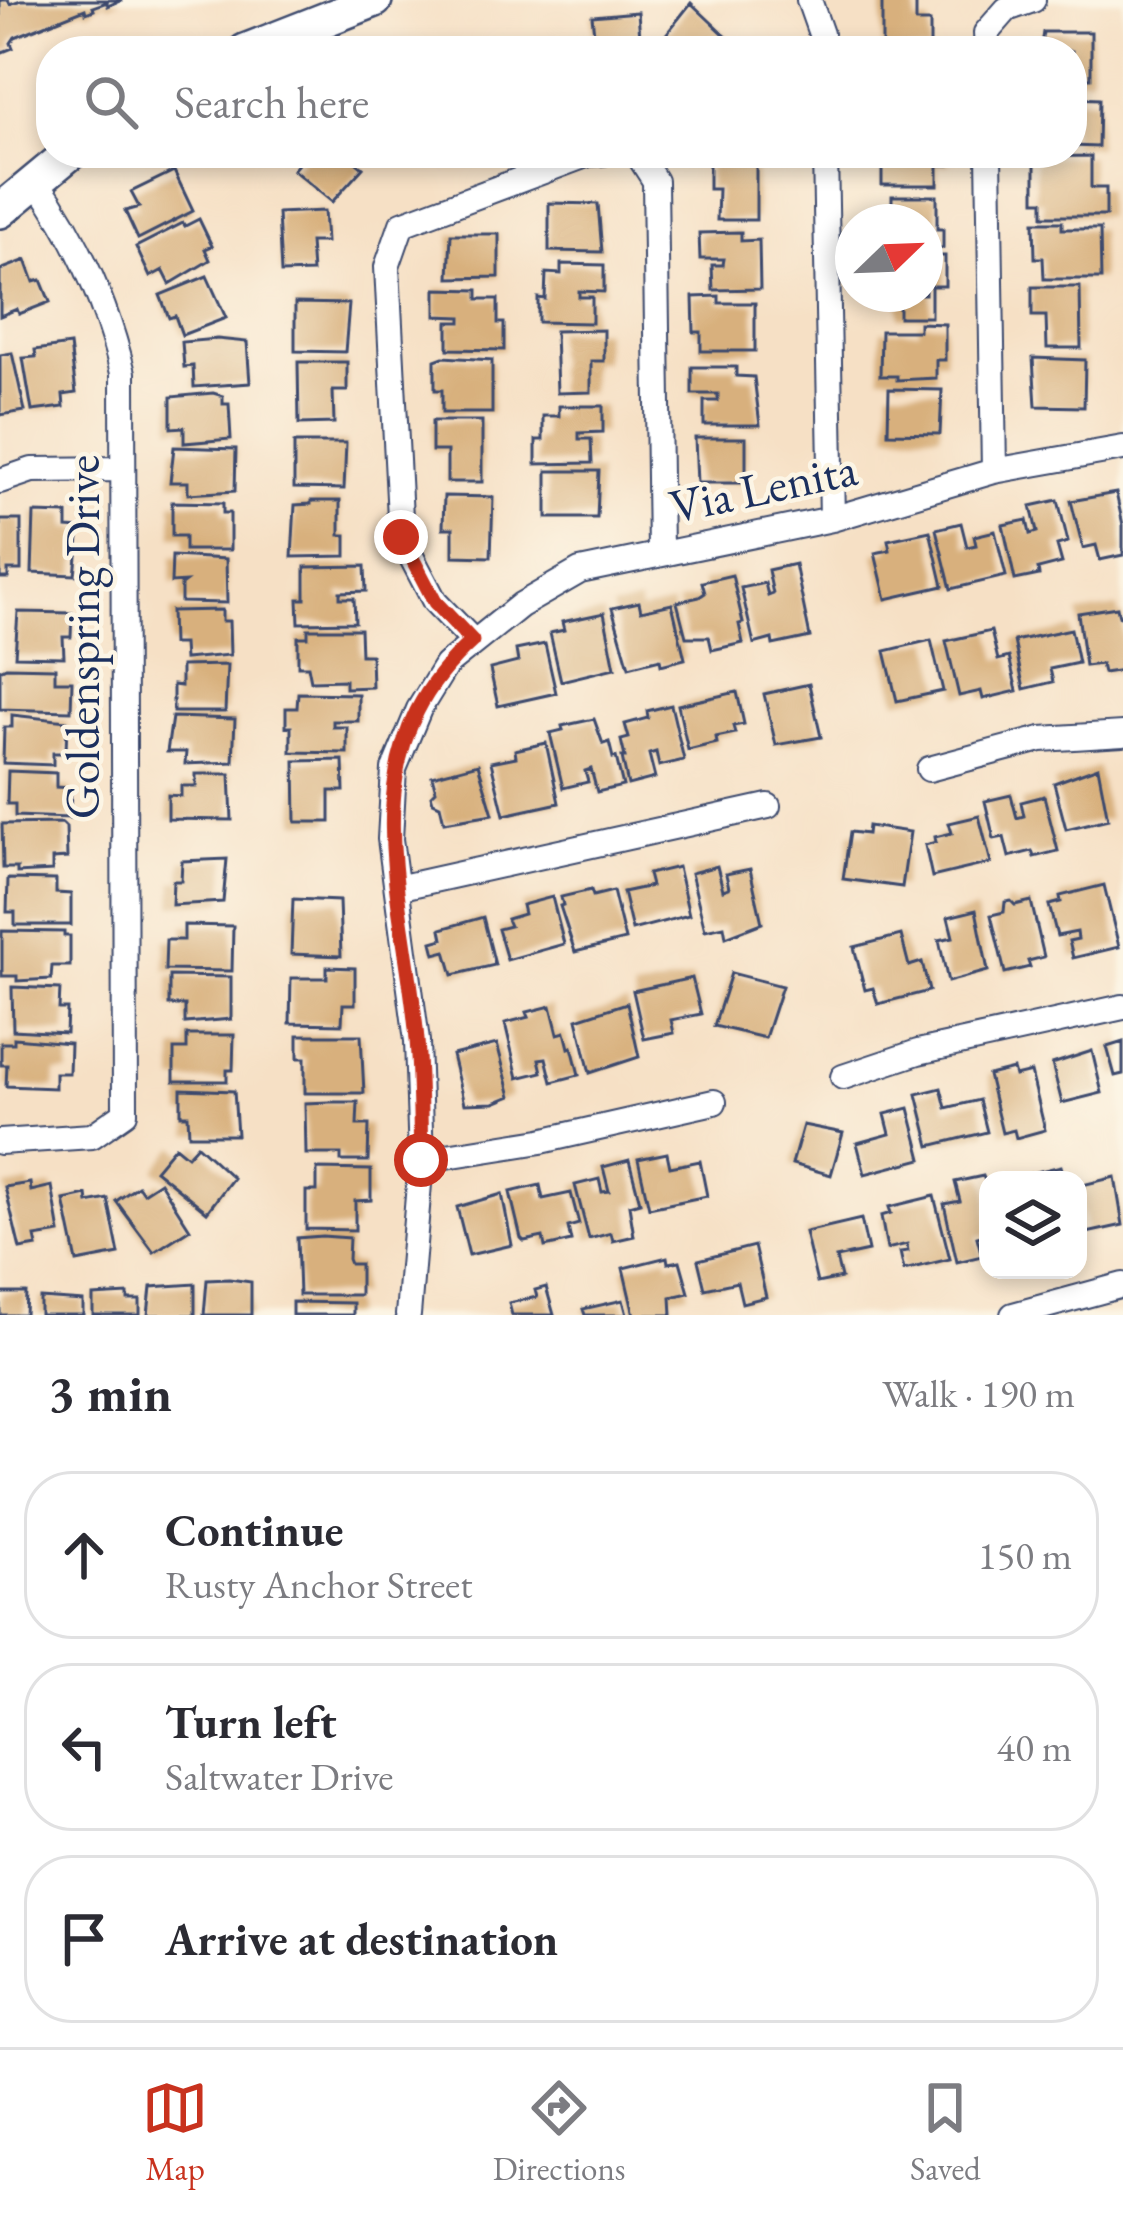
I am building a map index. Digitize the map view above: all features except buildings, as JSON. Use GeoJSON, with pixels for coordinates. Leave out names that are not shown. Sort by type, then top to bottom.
{"type":"FeatureCollection","features":[{"type":"Feature","properties":{"kind":"main road"},"geometry":{"type":"LineString","coordinates":[[283,36],[375,0]]}},
{"type":"Feature","properties":{"kind":"main road"},"geometry":{"type":"LineString","coordinates":[[0,211],[53,168]]}},
{"type":"Feature","properties":{"kind":"street"},"geometry":{"type":"LineString","coordinates":[[809,0],[821,36]]}},
{"type":"Feature","properties":{"kind":"street"},"geometry":{"type":"LineString","coordinates":[[990,36],[1006,9],[1033,0]]}},
{"type":"Feature","properties":{"kind":"street"},"geometry":{"type":"LineString","coordinates":[[472,641],[435,602],[401,537],[387,267],[402,224],[552,168]]}},
{"type":"Feature","properties":{"kind":"street"},"geometry":{"type":"LineString","coordinates":[[647,168],[655,181],[660,552]]}},
{"type":"Feature","properties":{"kind":"street"},"geometry":{"type":"LineString","coordinates":[[825,168],[832,519]]}},
{"type":"Feature","properties":{"kind":"street"},"geometry":{"type":"LineString","coordinates":[[988,168],[994,472]]}},
{"type":"Feature","properties":{"kind":"street","name":"Goldenspring Drive"},"geometry":{"type":"LineString","coordinates":[[0,1142],[92,1136],[125,1113],[123,373],[108,312],[59,214],[37,182]]}},
{"type":"Feature","properties":{"kind":"street","name":"Via Lenita"},"geometry":{"type":"LineString","coordinates":[[408,1315],[421,1160],[417,1041],[390,839],[394,769],[419,710],[446,664],[521,605],[580,571],[832,519],[994,472],[1123,448]]}},
{"type":"Feature","properties":{"kind":"street"},"geometry":{"type":"LineString","coordinates":[[0,481],[32,470],[123,469]]}},
{"type":"Feature","properties":{"kind":"street"},"geometry":{"type":"LineString","coordinates":[[928,769],[1041,739],[1123,734]]}},
{"type":"Feature","properties":{"kind":"street"},"geometry":{"type":"LineString","coordinates":[[397,888],[768,806]]}},
{"type":"Feature","properties":{"kind":"street"},"geometry":{"type":"LineString","coordinates":[[843,1077],[918,1052],[1123,1006]]}},
{"type":"Feature","properties":{"kind":"street"},"geometry":{"type":"LineString","coordinates":[[421,1160],[542,1141],[714,1102]]}},
{"type":"Feature","properties":{"kind":"street"},"geometry":{"type":"LineString","coordinates":[[1013,1315],[1123,1285]]}},
{"type":"Feature","properties":{"kind":"route"},"geometry":{"type":"LineString","coordinates":[[401,537],[435,602],[472,641],[446,664],[419,710],[394,769],[390,839],[417,1041],[421,1160]]}}]}
